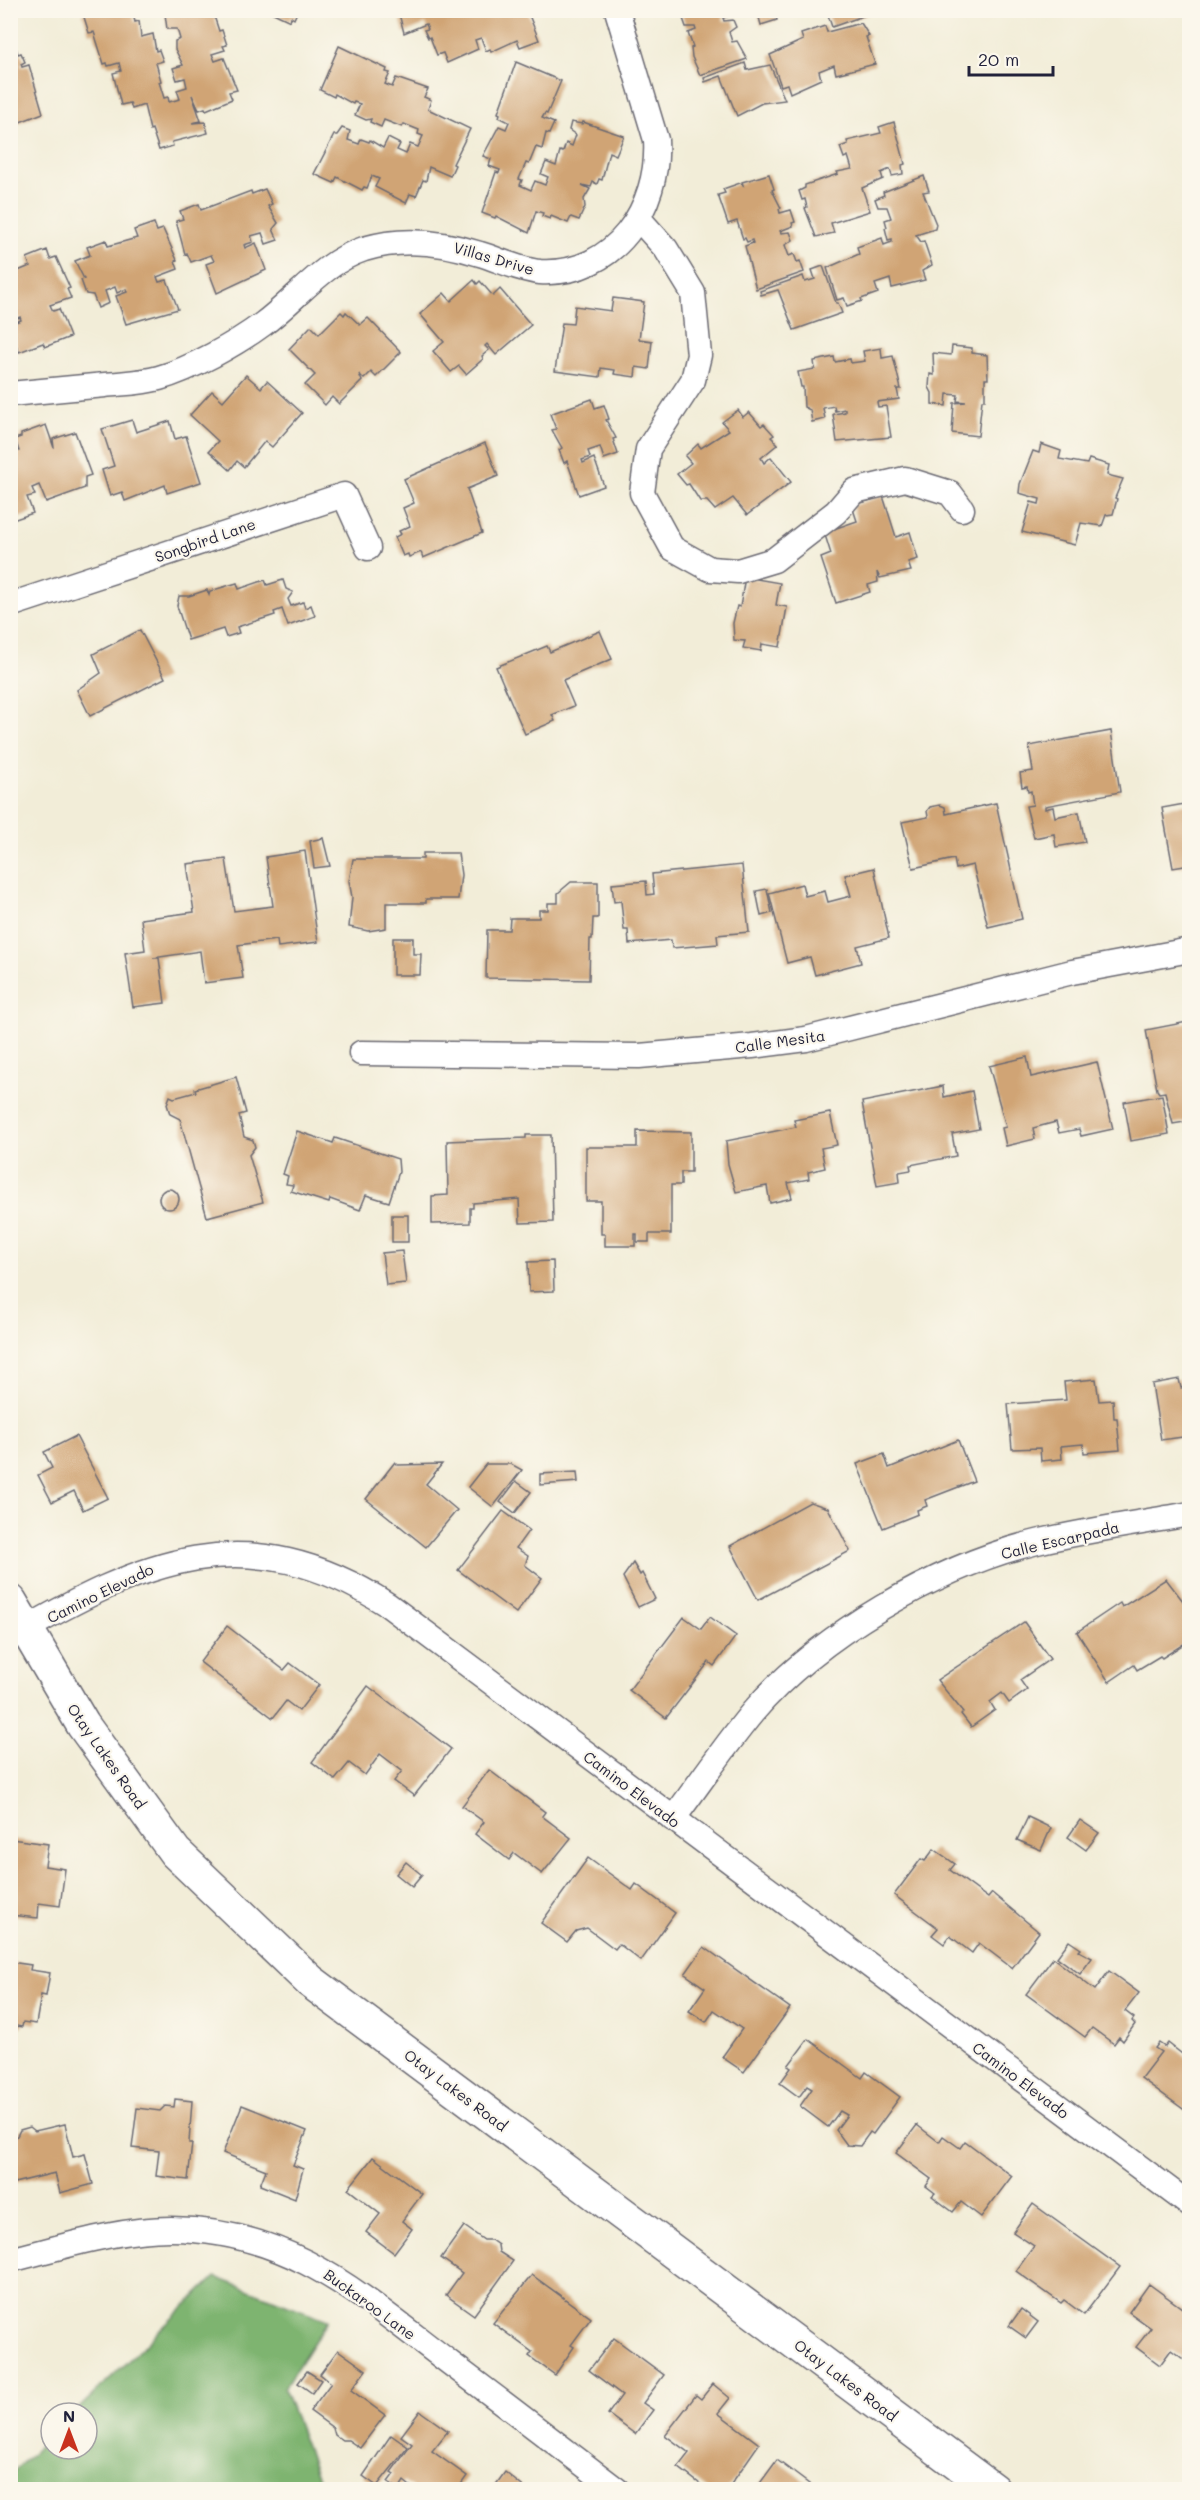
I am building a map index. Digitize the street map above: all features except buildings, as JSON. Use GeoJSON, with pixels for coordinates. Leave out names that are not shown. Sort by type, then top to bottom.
{"type":"FeatureCollection","features":[{"type":"Feature","properties":{"kind":"main road","name":"Otay Lakes Road"},"geometry":{"type":"LineString","coordinates":[[10,1601],[18,1634],[176,1852],[310,1981],[993,2490]]}},
{"type":"Feature","properties":{"kind":"street","name":"Villas Drive"},"geometry":{"type":"LineString","coordinates":[[10,394],[159,378],[224,349],[264,324],[315,276],[364,249],[404,242],[444,243],[518,268],[541,272],[560,270],[597,258],[627,234],[639,219],[649,201],[656,175],[656,140],[617,10]]}},
{"type":"Feature","properties":{"kind":"street"},"geometry":{"type":"LineString","coordinates":[[639,219],[666,249],[693,293],[699,355],[693,380],[648,449],[642,493],[672,548],[711,569],[747,568],[774,560],[836,512],[854,491],[905,479],[950,493],[962,509]]}},
{"type":"Feature","properties":{"kind":"street","name":"Songbird Lane"},"geometry":{"type":"LineString","coordinates":[[10,606],[344,495],[368,548]]}},
{"type":"Feature","properties":{"kind":"street","name":"Calle Mesita"},"geometry":{"type":"LineString","coordinates":[[361,1053],[639,1056],[752,1046],[806,1039],[1072,972],[1190,950]]}},
{"type":"Feature","properties":{"kind":"street","name":"Calle Escarpada"},"geometry":{"type":"LineString","coordinates":[[673,1819],[753,1712],[796,1671],[874,1612],[915,1588],[1001,1552],[1037,1542],[1190,1514]]}},
{"type":"Feature","properties":{"kind":"street","name":"Camino Elevado"},"geometry":{"type":"LineString","coordinates":[[18,1634],[146,1569],[172,1561],[208,1555],[254,1555],[311,1565],[338,1575],[388,1605],[1190,2205]]}},
{"type":"Feature","properties":{"kind":"street","name":"Buckaroo Lane"},"geometry":{"type":"LineString","coordinates":[[10,2260],[97,2238],[170,2229],[207,2232],[276,2248],[337,2277],[617,2490]]}},
{"type":"Feature","properties":{"kind":"green space"},"geometry":{"type":"Polygon","coordinates":[[[215,2277],[328,2320],[284,2388],[322,2489],[11,2489],[11,2474],[39,2447],[39,2461],[99,2461],[99,2401],[86,2401],[215,2277]]]}}]}
